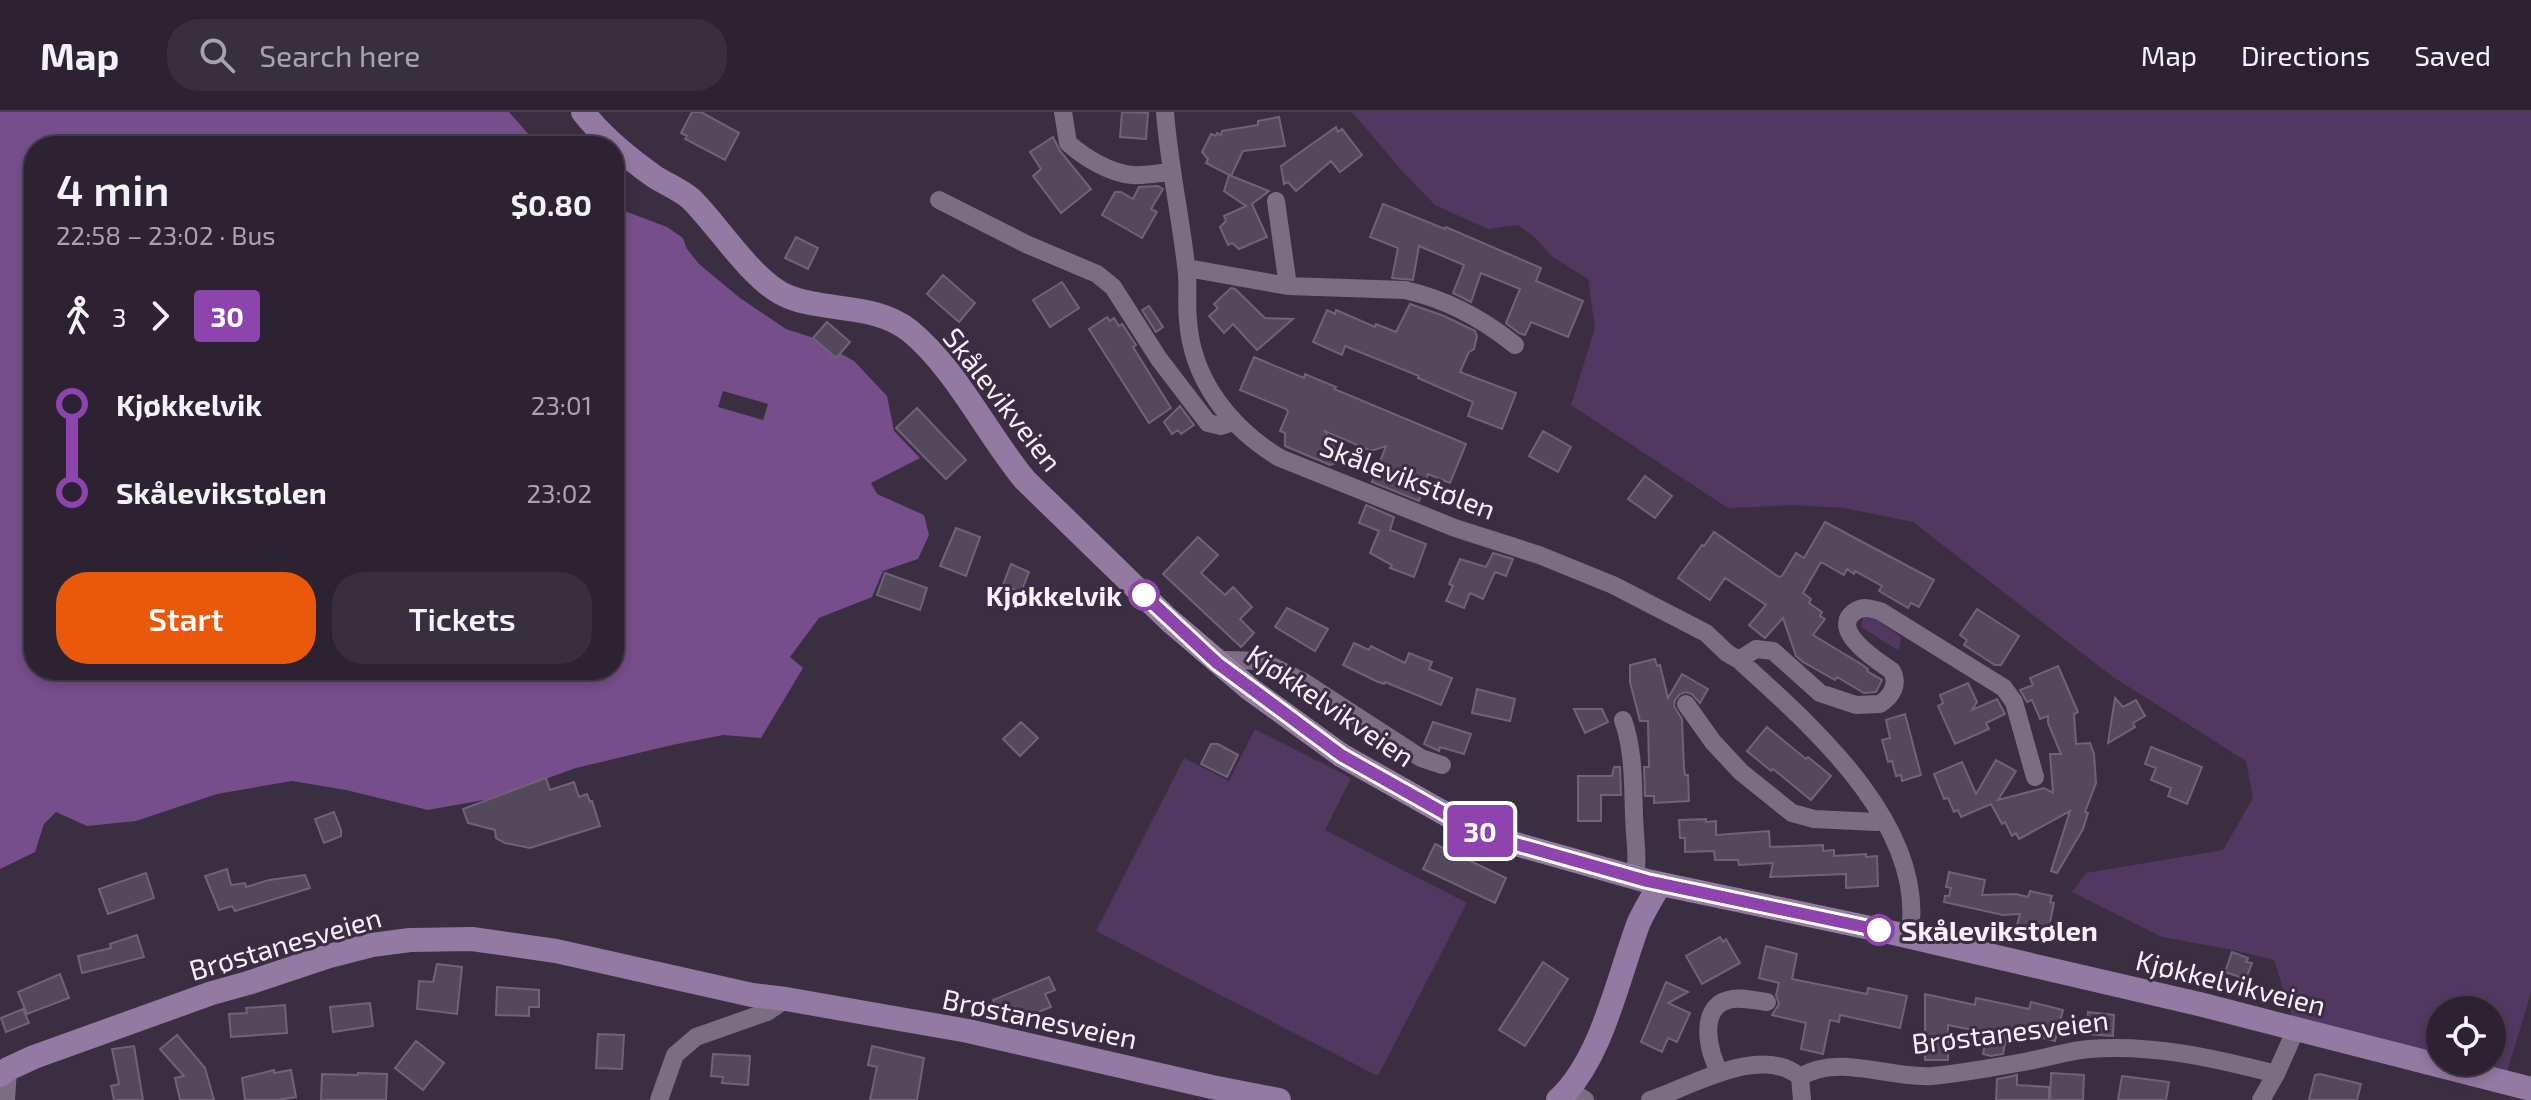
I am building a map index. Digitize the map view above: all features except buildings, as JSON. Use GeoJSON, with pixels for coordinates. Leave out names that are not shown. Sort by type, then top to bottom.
{"type":"FeatureCollection","features":[{"type":"Feature","properties":{"kind":"main road","name":"Skålevikveien"},"geometry":{"type":"LineString","coordinates":[[583,112],[606,136]]}},
{"type":"Feature","properties":{"kind":"main road","name":"Skålevikveien"},"geometry":{"type":"LineString","coordinates":[[624,154],[689,197],[762,279],[779,292],[790,298],[862,310],[908,330],[934,356],[1025,480],[1169,620]]}},
{"type":"Feature","properties":{"kind":"main road","name":"Kjøkkelvikveien"},"geometry":{"type":"LineString","coordinates":[[1169,620],[1217,663],[1341,755],[1467,826],[1505,841],[1660,884],[2199,1004],[2531,1089]]}},
{"type":"Feature","properties":{"kind":"main road"},"geometry":{"type":"LineString","coordinates":[[1571,1097],[1589,1059],[1641,918],[1660,884]]}},
{"type":"Feature","properties":{"kind":"main road","name":"Brøstanesveien"},"geometry":{"type":"LineString","coordinates":[[4,1072],[34,1057],[212,993],[329,956],[372,945],[410,940],[472,939],[556,951],[752,995],[968,1031],[1279,1100]]}},
{"type":"Feature","properties":{"kind":"street"},"geometry":{"type":"LineString","coordinates":[[1063,112],[1068,143],[1091,160],[1121,174],[1135,176],[1171,172]]}},
{"type":"Feature","properties":{"kind":"street","name":"Skålevikstølen"},"geometry":{"type":"LineString","coordinates":[[1165,112],[1171,172],[1187,268],[1188,322],[1195,361],[1211,393],[1233,422],[1260,446],[1280,458],[1455,528],[1539,555],[1613,585],[1706,633],[1801,716],[1869,796],[1901,858],[1912,897],[1909,938]]}},
{"type":"Feature","properties":{"kind":"street","name":"Skålevikstølen"},"geometry":{"type":"LineString","coordinates":[[939,200],[1026,244],[1097,274],[1113,287],[1159,359],[1208,423],[1221,426],[1233,422]]}},
{"type":"Feature","properties":{"kind":"street"},"geometry":{"type":"LineString","coordinates":[[1276,201],[1288,286]]}},
{"type":"Feature","properties":{"kind":"street"},"geometry":{"type":"LineString","coordinates":[[1187,268],[1288,286],[1420,293],[1493,328],[1515,345]]}},
{"type":"Feature","properties":{"kind":"street"},"geometry":{"type":"LineString","coordinates":[[1739,660],[1756,649],[1773,651],[1820,693],[1856,705],[1880,704],[1893,692],[1896,681],[1892,671],[1860,648],[1848,627],[1850,617],[1857,610],[1868,607],[1880,611],[2004,688],[2014,702],[2035,777]]}},
{"type":"Feature","properties":{"kind":"street","name":"Kjøkkelvikveien"},"geometry":{"type":"LineString","coordinates":[[1217,663],[1226,660],[1262,661],[1304,682],[1421,758],[1442,765]]}},
{"type":"Feature","properties":{"kind":"street"},"geometry":{"type":"LineString","coordinates":[[1686,704],[1713,742],[1741,772],[1792,813],[1814,819],[1883,820]]}},
{"type":"Feature","properties":{"kind":"street"},"geometry":{"type":"LineString","coordinates":[[1623,720],[1634,773],[1638,850],[1635,877]]}},
{"type":"Feature","properties":{"kind":"street"},"geometry":{"type":"LineString","coordinates":[[1720,1073],[1707,1037],[1717,1006],[1733,998],[1767,1002]]}},
{"type":"Feature","properties":{"kind":"street"},"geometry":{"type":"LineString","coordinates":[[659,1100],[675,1055],[696,1037],[767,1012],[786,999]]}},
{"type":"Feature","properties":{"kind":"street"},"geometry":{"type":"LineString","coordinates":[[2261,1100],[2296,1029]]}},
{"type":"Feature","properties":{"kind":"street","name":"Brøstanesveien"},"geometry":{"type":"LineString","coordinates":[[1800,1077],[1824,1066],[1931,1076],[2019,1063],[2084,1049],[2123,1047],[2216,1058],[2276,1074]]}},
{"type":"Feature","properties":{"kind":"street"},"geometry":{"type":"LineString","coordinates":[[1650,1100],[1720,1073],[1751,1065],[1774,1064],[1790,1068],[1800,1077],[1802,1100]]}},
{"type":"Feature","properties":{"kind":"street"},"geometry":{"type":"LineString","coordinates":[[4,1072],[6,1100]]}},
{"type":"Feature","properties":{"kind":"shaded area"},"geometry":{"type":"Polygon","coordinates":[[[0,112],[509,112],[530,136],[24,136],[24,680],[624,680],[624,211],[667,227],[683,238],[699,264],[740,298],[786,329],[811,337],[854,361],[887,396],[894,431],[920,458],[871,483],[877,494],[924,515],[929,535],[918,559],[883,571],[872,597],[819,618],[790,657],[803,668],[761,738],[723,735],[672,745],[576,768],[489,799],[428,810],[346,790],[292,781],[217,794],[136,821],[87,826],[56,812],[44,824],[35,852],[0,869],[0,112]]]}},
{"type":"Feature","properties":{"kind":"shaded area"},"geometry":{"type":"Polygon","coordinates":[[[1352,112],[2531,112],[2531,993],[2506,1074],[2506,996],[2426,996],[2426,1062],[2296,1029],[2274,960],[2162,937],[2072,892],[2086,873],[2223,850],[2253,798],[2246,761],[2113,677],[1913,522],[1844,508],[1794,505],[1728,508],[1571,405],[1595,328],[1588,279],[1553,257],[1518,225],[1488,229],[1435,205],[1352,112]]]}},
{"type":"Feature","properties":{"kind":"shaded area"},"geometry":{"type":"Polygon","coordinates":[[[1871,616],[1901,637],[1899,651],[1861,627],[1863,617],[1871,616]]]}},
{"type":"Feature","properties":{"kind":"shaded area"},"geometry":{"type":"Polygon","coordinates":[[[1255,729],[1351,778],[1325,830],[1467,903],[1378,1076],[1096,931],[1184,758],[1229,781],[1255,729]]]}},
{"type":"Feature","properties":{"kind":"shaded area"},"geometry":{"type":"Polygon","coordinates":[[[2484,1076],[2506,1076],[2504,1081],[2484,1076]]]}},
{"type":"Feature","properties":{"kind":"pier"},"geometry":{"type":"Polygon","coordinates":[[[723,391],[768,404],[763,420],[718,407],[723,391]]]}},
{"type":"Feature","properties":{"kind":"bus line","name":"30"},"geometry":{"type":"LineString","coordinates":[[1144,595],[1217,663],[1272,706],[1370,773],[1467,826],[1505,841],[1647,881],[1879,930]]}},
{"type":"Feature","properties":{"kind":"place","name":"Kjøkkelvik"},"geometry":{"type":"Point","coordinates":[1144,595]}},
{"type":"Feature","properties":{"kind":"place","name":"Skålevikstølen"},"geometry":{"type":"Point","coordinates":[1879,930]}}]}
